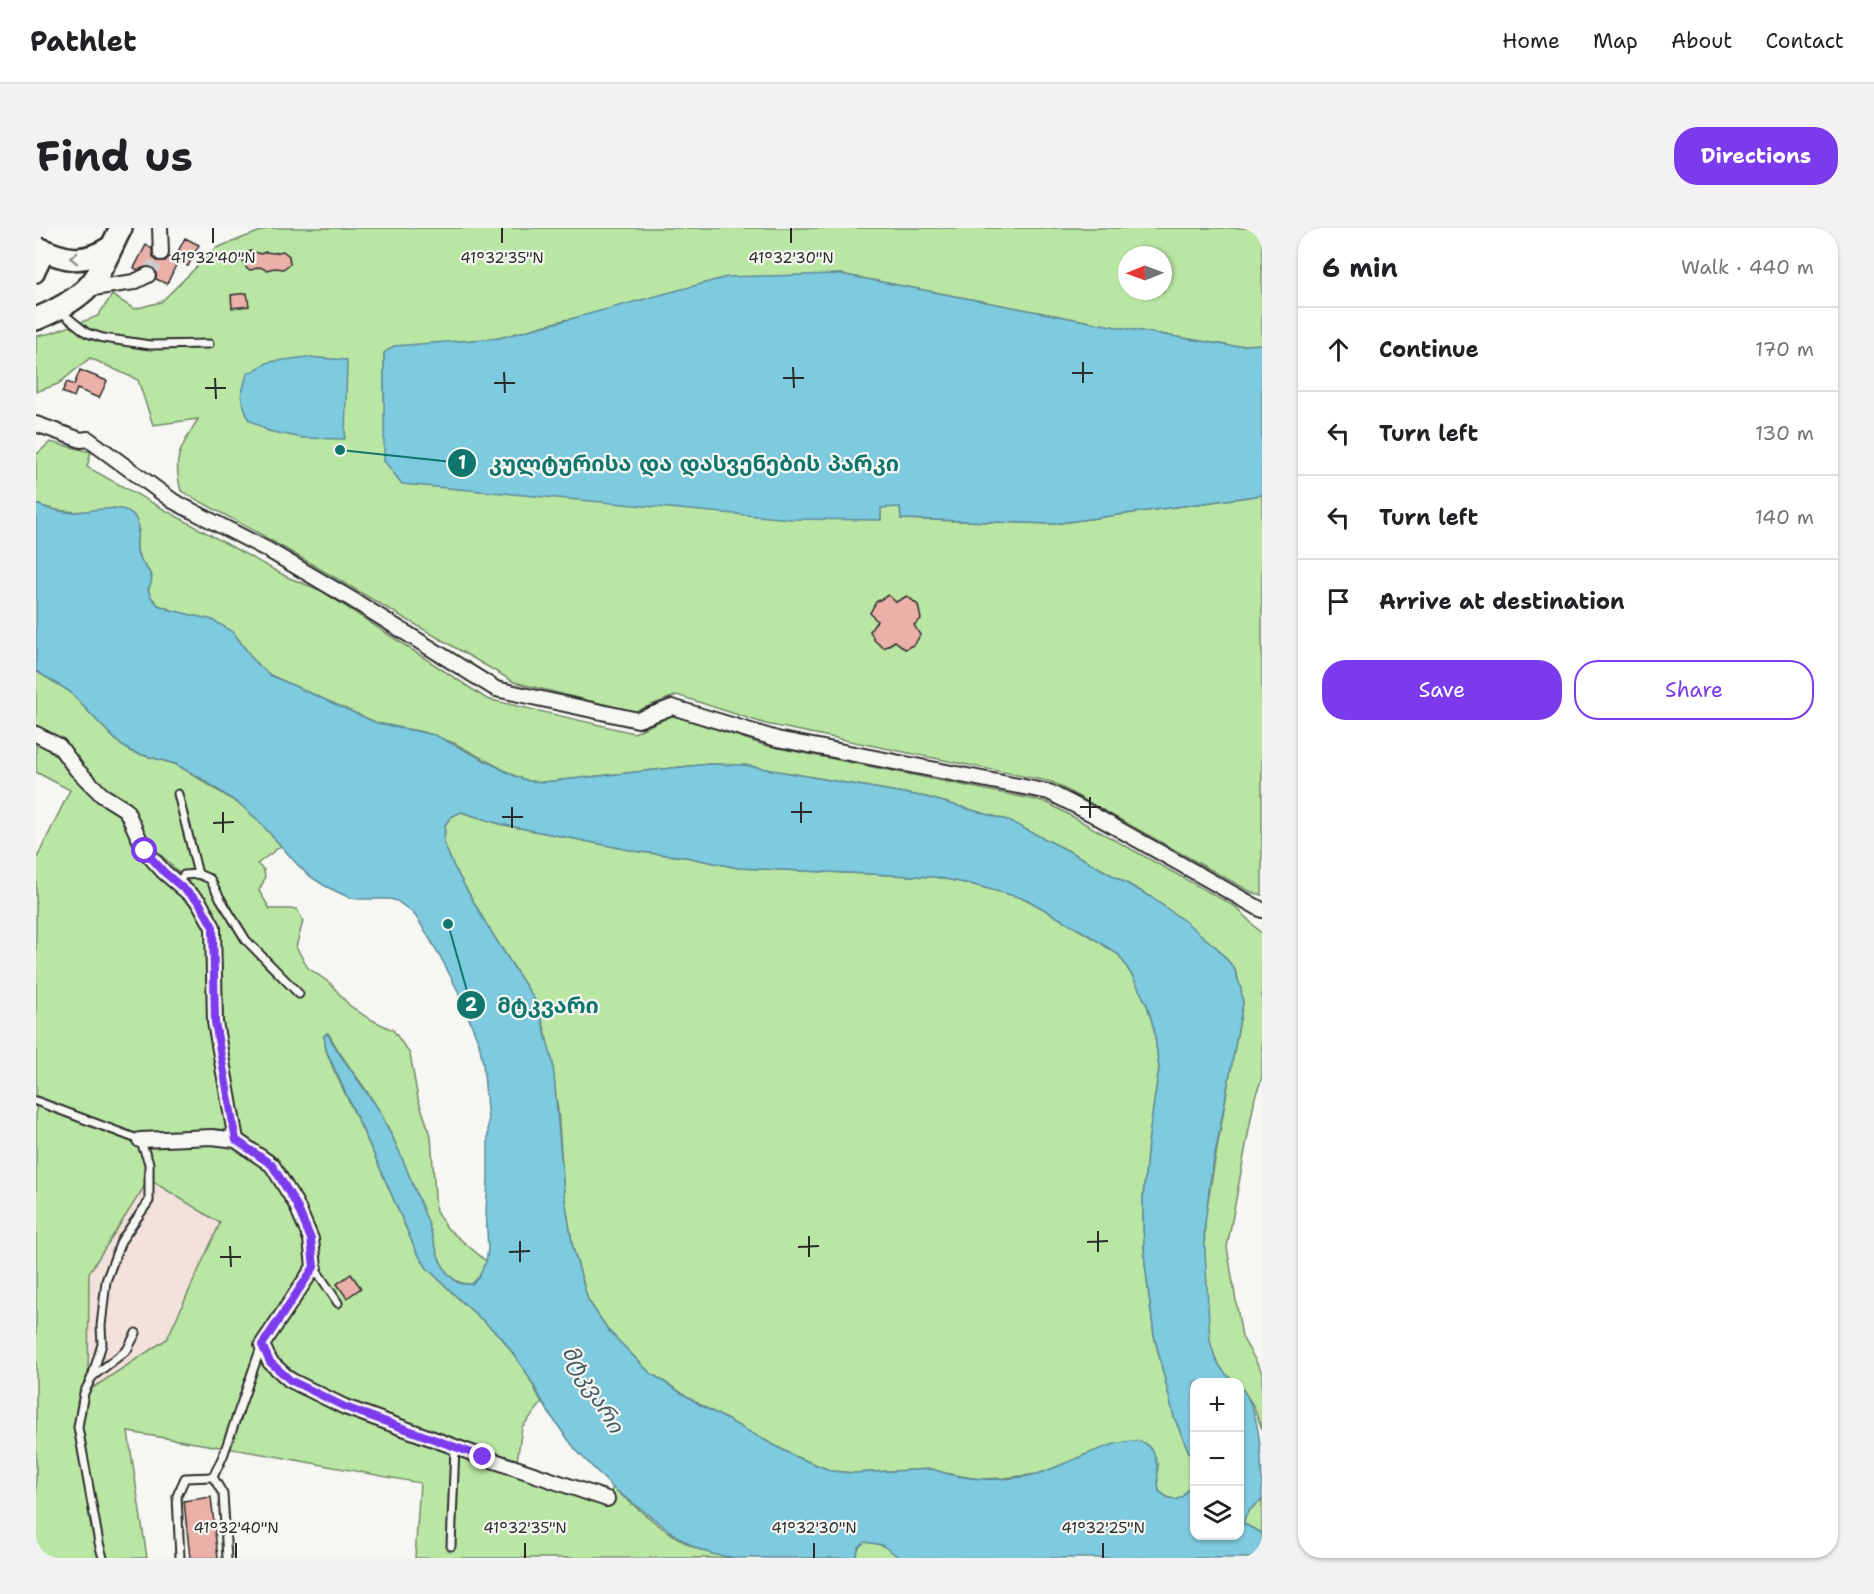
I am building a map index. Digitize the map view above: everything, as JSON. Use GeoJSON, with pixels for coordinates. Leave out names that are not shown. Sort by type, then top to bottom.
{"type":"FeatureCollection","features":[{"type":"Feature","properties":{"kind":"main road"},"geometry":{"type":"LineString","coordinates":[[42,250],[67,259],[91,257],[116,237]]}},
{"type":"Feature","properties":{"kind":"main road"},"geometry":{"type":"LineString","coordinates":[[36,319],[86,289],[98,272],[116,237]]}},
{"type":"Feature","properties":{"kind":"street"},"geometry":{"type":"LineString","coordinates":[[160,228],[161,253]]}},
{"type":"Feature","properties":{"kind":"street"},"geometry":{"type":"LineString","coordinates":[[36,275],[42,250]]}},
{"type":"Feature","properties":{"kind":"street"},"geometry":{"type":"LineString","coordinates":[[86,289],[134,282],[148,275]]}},
{"type":"Feature","properties":{"kind":"street"},"geometry":{"type":"LineString","coordinates":[[36,424],[81,440],[88,439],[173,501],[268,550],[496,689],[638,720],[672,707],[777,739],[1049,792],[1262,910]]}},
{"type":"Feature","properties":{"kind":"street"},"geometry":{"type":"LineString","coordinates":[[36,734],[59,746],[77,771],[102,795],[126,810],[145,851],[164,872],[199,902],[213,927],[215,1022],[236,1140]]}},
{"type":"Feature","properties":{"kind":"street"},"geometry":{"type":"LineString","coordinates":[[140,1140],[212,1137],[236,1140],[272,1165],[296,1204],[311,1239],[314,1267],[262,1345],[270,1362],[290,1380],[345,1407],[607,1499]]}},
{"type":"Feature","properties":{"kind":"lane"},"geometry":{"type":"LineString","coordinates":[[56,309],[87,333],[103,338],[150,345],[208,344]]}},
{"type":"Feature","properties":{"kind":"lane"},"geometry":{"type":"LineString","coordinates":[[178,794],[198,874]]}},
{"type":"Feature","properties":{"kind":"lane"},"geometry":{"type":"LineString","coordinates":[[177,883],[184,875],[198,874],[210,879],[246,940],[299,994]]}},
{"type":"Feature","properties":{"kind":"lane"},"geometry":{"type":"LineString","coordinates":[[36,1101],[140,1140],[149,1163],[149,1201],[121,1241],[106,1281],[101,1326],[102,1344],[92,1377],[84,1393],[78,1427],[103,1558]]}},
{"type":"Feature","properties":{"kind":"lane"},"geometry":{"type":"LineString","coordinates":[[314,1267],[338,1303]]}},
{"type":"Feature","properties":{"kind":"lane"},"geometry":{"type":"LineString","coordinates":[[92,1377],[127,1350],[136,1333]]}},
{"type":"Feature","properties":{"kind":"lane"},"geometry":{"type":"LineString","coordinates":[[213,1477],[223,1456],[262,1345]]}},
{"type":"Feature","properties":{"kind":"lane"},"geometry":{"type":"LineString","coordinates":[[452,1546],[454,1447]]}},
{"type":"Feature","properties":{"kind":"lane"},"geometry":{"type":"LineString","coordinates":[[180,1558],[177,1496],[185,1478],[213,1477]]}},
{"type":"Feature","properties":{"kind":"lane"},"geometry":{"type":"LineString","coordinates":[[213,1477],[224,1494],[227,1558]]}},
{"type":"Feature","properties":{"kind":"shaded area"},"geometry":{"type":"Polygon","coordinates":[[[149,1179],[220,1222],[167,1339],[88,1391],[89,1273],[149,1179]]]}},
{"type":"Feature","properties":{"kind":"green space"},"geometry":{"type":"Polygon","coordinates":[[[269,228],[1262,228],[1262,344],[1231,346],[1111,326],[840,274],[564,320],[499,338],[451,342],[384,354],[384,400],[881,519],[880,507],[901,507],[901,519],[1053,524],[1262,495],[1262,895],[1251,892],[1052,782],[766,724],[677,695],[634,712],[514,682],[260,534],[181,491],[177,469],[178,460],[198,419],[153,425],[138,380],[90,358],[58,384],[36,392],[36,336],[52,333],[98,316],[112,295],[134,309],[161,302],[216,248],[269,228]],[[346,360],[248,419],[345,397],[346,360]]]}},
{"type":"Feature","properties":{"kind":"green space"},"geometry":{"type":"Polygon","coordinates":[[[50,442],[91,452],[87,467],[287,577],[322,591],[487,699],[634,733],[673,715],[764,745],[1046,802],[1236,907],[1262,934],[1262,1078],[1255,1097],[1227,1247],[1242,1337],[1262,1372],[1262,1429],[1253,1405],[1244,1392],[1244,1378],[1229,1378],[1221,1369],[1212,1351],[1208,1330],[1206,1212],[1243,1003],[1234,968],[1217,948],[1151,897],[1069,851],[1007,820],[926,797],[744,765],[709,764],[544,782],[529,781],[515,776],[454,743],[423,732],[377,723],[270,675],[255,662],[233,632],[158,605],[148,593],[152,576],[141,560],[137,549],[139,530],[116,508],[66,511],[36,504],[36,455],[50,442]]]}},
{"type":"Feature","properties":{"kind":"green space"},"geometry":{"type":"Polygon","coordinates":[[[36,671],[69,691],[121,745],[132,752],[175,764],[184,769],[242,806],[281,846],[257,864],[264,870],[265,878],[259,891],[270,909],[297,909],[303,921],[296,947],[308,968],[330,983],[349,1005],[368,1018],[393,1030],[410,1054],[418,1099],[431,1136],[436,1212],[447,1228],[486,1261],[479,1277],[472,1284],[461,1283],[445,1270],[387,1125],[327,1033],[324,1036],[326,1050],[333,1068],[416,1251],[427,1268],[502,1338],[526,1372],[542,1403],[522,1427],[516,1468],[606,1499],[613,1488],[654,1522],[687,1544],[707,1552],[735,1558],[415,1558],[420,1483],[128,1432],[147,1558],[36,1558],[36,860],[70,790],[36,772],[36,742],[48,749],[74,772],[96,797],[126,817],[150,867],[194,903],[209,931],[211,964],[214,964],[213,927],[217,926],[205,898],[147,841],[130,809],[99,785],[63,741],[36,727],[36,671]],[[149,1179],[89,1273],[88,1391],[167,1339],[220,1223],[149,1179]]]}},
{"type":"Feature","properties":{"kind":"green space"},"geometry":{"type":"Polygon","coordinates":[[[461,812],[500,824],[640,852],[686,857],[738,868],[935,877],[970,884],[1026,899],[1119,955],[1147,1005],[1154,1029],[1159,1068],[1143,1198],[1145,1264],[1154,1335],[1174,1417],[1190,1455],[1190,1487],[1182,1497],[1176,1500],[1159,1491],[1158,1464],[1103,1449],[1038,1474],[1004,1478],[978,1479],[932,1469],[853,1473],[832,1471],[794,1456],[702,1406],[650,1373],[609,1331],[588,1300],[573,1248],[564,1193],[558,1110],[546,1034],[538,1005],[488,927],[454,867],[444,844],[445,825],[451,817],[461,812]]]}},
{"type":"Feature","properties":{"kind":"green space"},"geometry":{"type":"Polygon","coordinates":[[[1262,1500],[1262,1533],[1244,1524],[1244,1520],[1253,1507],[1262,1500]]]}},
{"type":"Feature","properties":{"kind":"green space"},"geometry":{"type":"Polygon","coordinates":[[[864,1542],[884,1546],[900,1558],[855,1558],[859,1547],[864,1542]]]}},
{"type":"Feature","properties":{"kind":"water"},"geometry":{"type":"Polygon","coordinates":[[[840,274],[1111,326],[1231,346],[1262,344],[1262,495],[1053,524],[901,519],[900,507],[881,508],[881,520],[791,519],[402,484],[384,461],[384,353],[394,346],[499,338],[727,277],[840,274]]]}},
{"type":"Feature","properties":{"kind":"water"},"geometry":{"type":"Polygon","coordinates":[[[307,357],[347,360],[345,439],[303,438],[268,431],[248,419],[241,396],[247,374],[269,362],[307,357]]]}},
{"type":"Feature","properties":{"kind":"water"},"geometry":{"type":"Polygon","coordinates":[[[36,504],[67,512],[113,508],[130,512],[135,517],[138,527],[137,552],[152,580],[148,589],[158,605],[213,620],[233,632],[255,662],[270,675],[377,723],[435,735],[515,776],[529,781],[544,782],[709,764],[744,765],[926,797],[1007,820],[1069,851],[1151,897],[1187,923],[1217,948],[1234,968],[1243,1003],[1210,1182],[1204,1233],[1210,1340],[1218,1364],[1231,1378],[1190,1378],[1190,1455],[1174,1417],[1154,1335],[1145,1264],[1143,1198],[1159,1068],[1154,1029],[1147,1005],[1119,955],[1026,899],[935,877],[738,868],[686,857],[640,852],[500,824],[461,812],[451,817],[445,825],[444,844],[454,867],[488,927],[538,1005],[553,1063],[564,1193],[573,1248],[588,1300],[609,1331],[650,1373],[702,1406],[794,1456],[832,1471],[853,1473],[932,1469],[971,1478],[1024,1477],[1109,1446],[1137,1441],[1146,1444],[1154,1454],[1159,1491],[1176,1500],[1182,1497],[1190,1487],[1190,1540],[1244,1540],[1244,1524],[1262,1533],[1262,1558],[900,1558],[882,1545],[865,1542],[859,1547],[855,1558],[735,1558],[712,1554],[678,1537],[613,1488],[576,1450],[549,1413],[526,1372],[502,1338],[427,1268],[416,1251],[326,1050],[324,1036],[327,1033],[379,1110],[400,1153],[428,1222],[440,1261],[448,1274],[457,1282],[472,1284],[479,1277],[488,1250],[486,1211],[488,1120],[483,1063],[479,1043],[456,987],[419,921],[413,913],[397,901],[350,898],[308,875],[259,821],[242,806],[175,764],[132,752],[121,745],[69,691],[36,671],[36,504]]]}},
{"type":"Feature","properties":{"kind":"water"},"geometry":{"type":"Polygon","coordinates":[[[1244,1392],[1253,1409],[1257,1424],[1262,1471],[1262,1500],[1244,1520],[1244,1392]]]}},
{"type":"Feature","properties":{"kind":"building"},"geometry":{"type":"Polygon","coordinates":[[[185,238],[199,245],[188,266],[174,259],[185,238]]]}},
{"type":"Feature","properties":{"kind":"building"},"geometry":{"type":"Polygon","coordinates":[[[146,245],[152,249],[153,257],[157,261],[165,261],[169,257],[178,261],[167,284],[156,279],[156,272],[152,267],[148,266],[138,270],[134,268],[146,245]]]}},
{"type":"Feature","properties":{"kind":"building"},"geometry":{"type":"Polygon","coordinates":[[[250,251],[261,254],[283,251],[289,256],[290,264],[283,269],[266,270],[260,267],[247,269],[243,261],[250,251]]]}},
{"type":"Feature","properties":{"kind":"building"},"geometry":{"type":"Polygon","coordinates":[[[247,293],[249,306],[232,308],[231,295],[247,293]]]}},
{"type":"Feature","properties":{"kind":"building"},"geometry":{"type":"Polygon","coordinates":[[[80,370],[107,381],[99,398],[77,389],[74,397],[62,392],[67,382],[74,385],[80,370]]]}},
{"type":"Feature","properties":{"kind":"building"},"geometry":{"type":"Polygon","coordinates":[[[888,595],[896,602],[907,596],[918,605],[921,619],[914,625],[920,635],[915,644],[905,649],[895,641],[884,648],[875,641],[870,631],[877,621],[870,613],[876,602],[888,595]]]}},
{"type":"Feature","properties":{"kind":"building"},"geometry":{"type":"Polygon","coordinates":[[[351,1274],[361,1288],[347,1298],[337,1284],[351,1274]]]}},
{"type":"Feature","properties":{"kind":"building"},"geometry":{"type":"Polygon","coordinates":[[[211,1497],[218,1558],[190,1558],[184,1501],[211,1497]]]}},
{"type":"Feature","properties":{"kind":"tunnel"},"geometry":{"type":"LineString","coordinates":[[148,275],[161,253]]}},
{"type":"Feature","properties":{"kind":"place","name":"კულტურისა და დასვენების პარკი"},"geometry":{"type":"Point","coordinates":[340,450]}},
{"type":"Feature","properties":{"kind":"place","name":"მტკვარი"},"geometry":{"type":"Point","coordinates":[448,924]}},
{"type":"Feature","properties":{"kind":"route"},"geometry":{"type":"LineString","coordinates":[[145,851],[164,872],[199,902],[213,927],[215,1022],[236,1140],[272,1165],[296,1204],[311,1239],[314,1267],[262,1345],[270,1362],[290,1380],[345,1407],[483,1457]]}}]}
